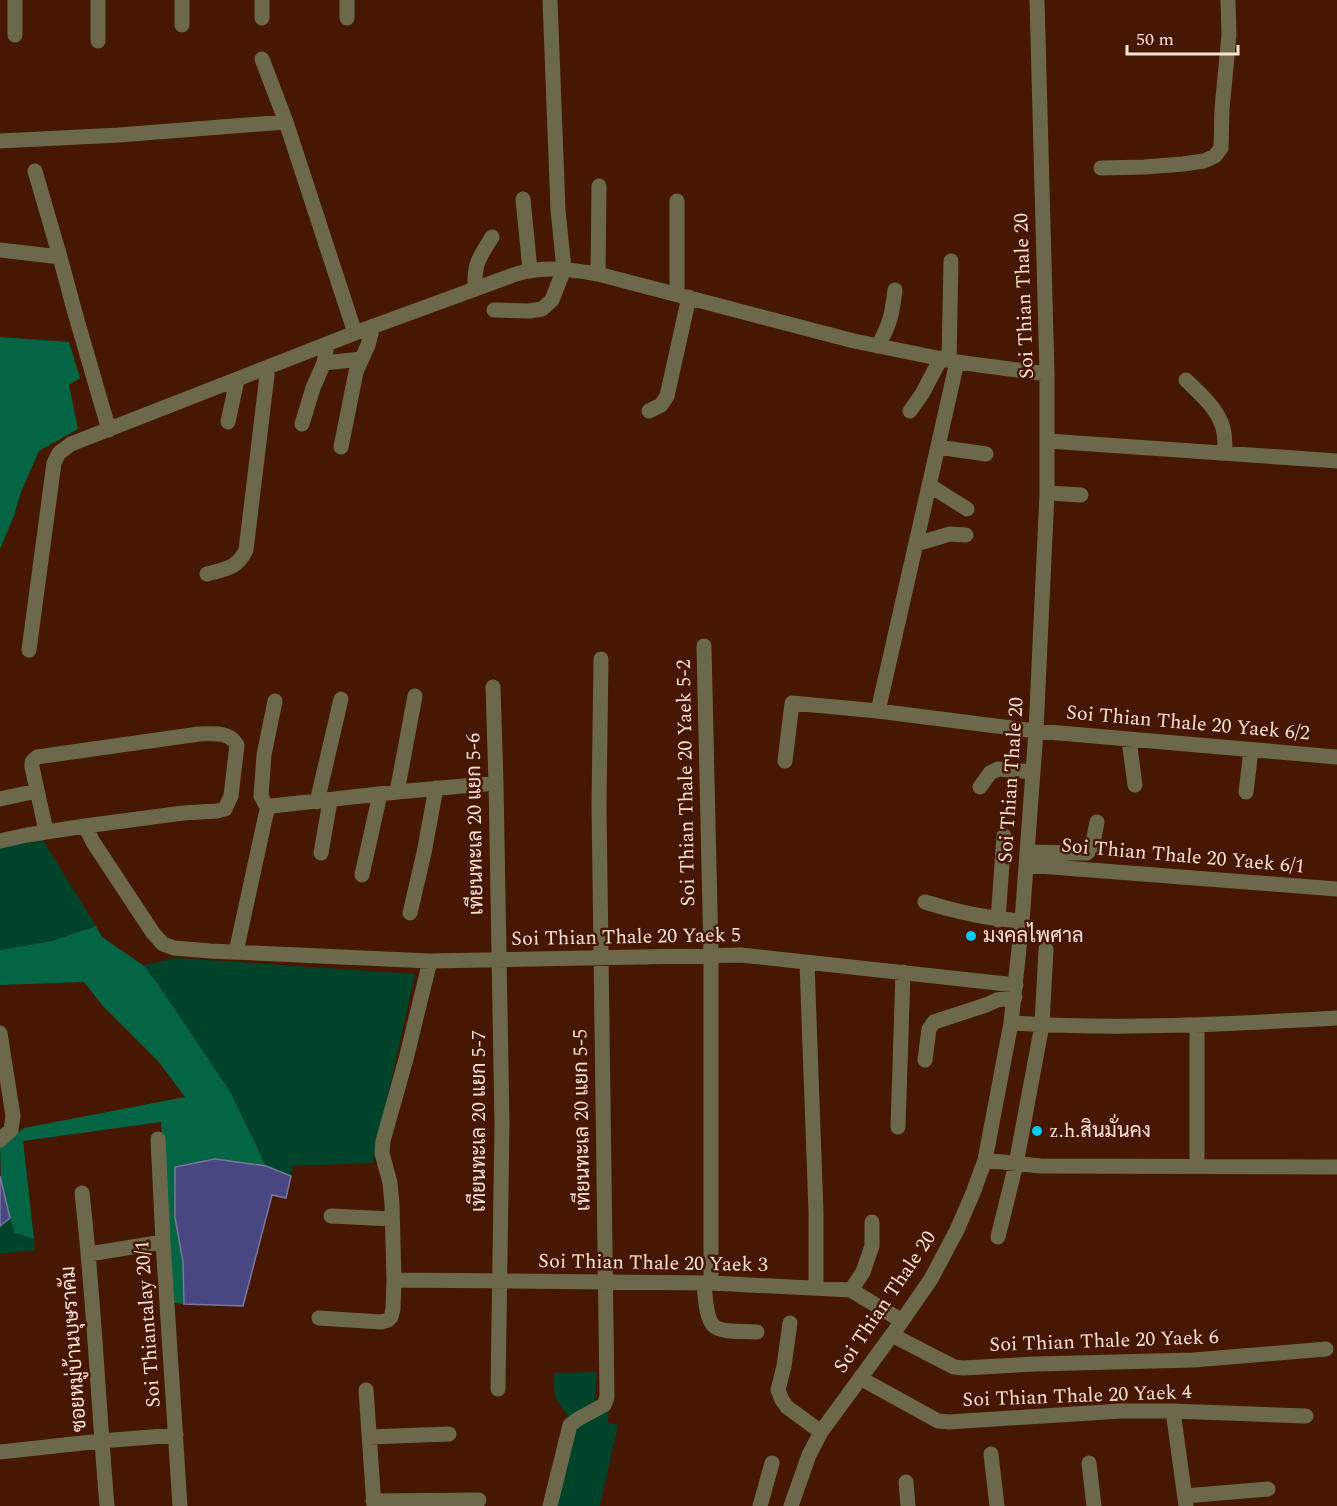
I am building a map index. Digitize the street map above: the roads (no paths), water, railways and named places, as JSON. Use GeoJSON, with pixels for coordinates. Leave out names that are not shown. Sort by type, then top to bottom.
{"type":"FeatureCollection","features":[{"type":"Feature","properties":{"kind":"street"},"geometry":{"type":"LineString","coordinates":[[15,0],[15,35]]}},
{"type":"Feature","properties":{"kind":"street"},"geometry":{"type":"LineString","coordinates":[[98,0],[99,41]]}},
{"type":"Feature","properties":{"kind":"street"},"geometry":{"type":"LineString","coordinates":[[182,0],[182,25]]}},
{"type":"Feature","properties":{"kind":"street"},"geometry":{"type":"LineString","coordinates":[[262,0],[262,18]]}},
{"type":"Feature","properties":{"kind":"street"},"geometry":{"type":"LineString","coordinates":[[347,0],[347,18]]}},
{"type":"Feature","properties":{"kind":"street"},"geometry":{"type":"LineString","coordinates":[[494,310],[542,309],[552,300],[564,269],[558,210],[550,0]]}},
{"type":"Feature","properties":{"kind":"street","name":"Soi Thian Thale 20"},"geometry":{"type":"LineString","coordinates":[[791,1506],[809,1455],[821,1432],[931,1279],[957,1230],[985,1160],[1011,1023],[1022,921],[1036,731],[1047,494],[1047,374],[1037,0]]}},
{"type":"Feature","properties":{"kind":"street"},"geometry":{"type":"LineString","coordinates":[[1101,168],[1183,164],[1204,161],[1215,156],[1221,148],[1222,109],[1230,35],[1228,0]]}},
{"type":"Feature","properties":{"kind":"street"},"geometry":{"type":"LineString","coordinates":[[262,59],[286,122],[355,333]]}},
{"type":"Feature","properties":{"kind":"street"},"geometry":{"type":"LineString","coordinates":[[0,141],[119,135],[286,122]]}},
{"type":"Feature","properties":{"kind":"street"},"geometry":{"type":"LineString","coordinates":[[35,171],[109,430]]}},
{"type":"Feature","properties":{"kind":"street"},"geometry":{"type":"LineString","coordinates":[[597,274],[599,186]]}},
{"type":"Feature","properties":{"kind":"street"},"geometry":{"type":"LineString","coordinates":[[524,199],[530,270]]}},
{"type":"Feature","properties":{"kind":"street"},"geometry":{"type":"LineString","coordinates":[[649,411],[662,405],[668,396],[683,296],[677,201]]}},
{"type":"Feature","properties":{"kind":"street"},"geometry":{"type":"LineString","coordinates":[[475,289],[475,268],[492,237]]}},
{"type":"Feature","properties":{"kind":"street"},"geometry":{"type":"LineString","coordinates":[[0,250],[60,257]]}},
{"type":"Feature","properties":{"kind":"street"},"geometry":{"type":"LineString","coordinates":[[878,711],[938,447],[949,360],[951,261]]}},
{"type":"Feature","properties":{"kind":"street"},"geometry":{"type":"LineString","coordinates":[[29,650],[54,462],[59,453],[71,444],[355,333],[530,270],[564,269],[597,274],[854,341],[949,360],[1047,374]]}},
{"type":"Feature","properties":{"kind":"street"},"geometry":{"type":"LineString","coordinates":[[878,346],[892,316],[895,290]]}},
{"type":"Feature","properties":{"kind":"street"},"geometry":{"type":"LineString","coordinates":[[341,447],[356,372],[373,327]]}},
{"type":"Feature","properties":{"kind":"street"},"geometry":{"type":"LineString","coordinates":[[302,424],[313,388],[324,363],[327,344]]}},
{"type":"Feature","properties":{"kind":"street"},"geometry":{"type":"LineString","coordinates":[[324,363],[361,359]]}},
{"type":"Feature","properties":{"kind":"street"},"geometry":{"type":"LineString","coordinates":[[910,411],[949,360]]}},
{"type":"Feature","properties":{"kind":"street"},"geometry":{"type":"LineString","coordinates":[[207,574],[236,565],[246,550],[268,367]]}},
{"type":"Feature","properties":{"kind":"street"},"geometry":{"type":"LineString","coordinates":[[228,422],[237,380]]}},
{"type":"Feature","properties":{"kind":"street"},"geometry":{"type":"LineString","coordinates":[[1186,380],[1219,416],[1224,432],[1225,453]]}},
{"type":"Feature","properties":{"kind":"street"},"geometry":{"type":"LineString","coordinates":[[1047,441],[1337,461]]}},
{"type":"Feature","properties":{"kind":"street"},"geometry":{"type":"LineString","coordinates":[[938,447],[986,454]]}},
{"type":"Feature","properties":{"kind":"street"},"geometry":{"type":"LineString","coordinates":[[929,485],[967,509]]}},
{"type":"Feature","properties":{"kind":"street"},"geometry":{"type":"LineString","coordinates":[[1047,494],[1081,495]]}},
{"type":"Feature","properties":{"kind":"street"},"geometry":{"type":"LineString","coordinates":[[916,544],[950,534],[966,535]]}},
{"type":"Feature","properties":{"kind":"street","name":"Soi Thian Thale 20 Yaek 5-2"},"geometry":{"type":"LineString","coordinates":[[704,646],[711,955],[707,1307],[715,1328],[757,1332]]}},
{"type":"Feature","properties":{"kind":"street","name":"เทียนทะเล 20 แยก 5-5"},"geometry":{"type":"LineString","coordinates":[[550,1506],[570,1425],[604,1406],[607,1397],[599,805],[601,659]]}},
{"type":"Feature","properties":{"kind":"street","name":"เทียนทะเล 20 แยก 5-6"},"geometry":{"type":"LineString","coordinates":[[493,687],[499,960]]}},
{"type":"Feature","properties":{"kind":"street"},"geometry":{"type":"LineString","coordinates":[[397,792],[415,696]]}},
{"type":"Feature","properties":{"kind":"street"},"geometry":{"type":"LineString","coordinates":[[321,853],[324,801],[341,699]]}},
{"type":"Feature","properties":{"kind":"street"},"geometry":{"type":"LineString","coordinates":[[268,809],[261,795],[264,755],[275,701]]}},
{"type":"Feature","properties":{"kind":"street","name":"Soi Thian Thale 20 Yaek 6/2"},"geometry":{"type":"LineString","coordinates":[[785,761],[792,702],[1036,731],[1337,757]]}},
{"type":"Feature","properties":{"kind":"street"},"geometry":{"type":"LineString","coordinates":[[0,839],[46,831],[225,809],[231,796],[237,745],[234,739],[226,736],[199,735],[37,757],[32,762],[32,768],[46,831]]}},
{"type":"Feature","properties":{"kind":"street"},"geometry":{"type":"LineString","coordinates":[[1129,740],[1135,785]]}},
{"type":"Feature","properties":{"kind":"street"},"geometry":{"type":"LineString","coordinates":[[1246,792],[1251,750]]}},
{"type":"Feature","properties":{"kind":"street"},"geometry":{"type":"LineString","coordinates":[[980,787],[990,773],[998,769],[1032,772]]}},
{"type":"Feature","properties":{"kind":"street"},"geometry":{"type":"LineString","coordinates":[[236,952],[266,814],[272,806],[496,783]]}},
{"type":"Feature","properties":{"kind":"street"},"geometry":{"type":"LineString","coordinates":[[410,913],[436,788]]}},
{"type":"Feature","properties":{"kind":"street"},"geometry":{"type":"LineString","coordinates":[[0,798],[37,791]]}},
{"type":"Feature","properties":{"kind":"street"},"geometry":{"type":"LineString","coordinates":[[362,875],[380,794]]}},
{"type":"Feature","properties":{"kind":"street"},"geometry":{"type":"LineString","coordinates":[[1026,858],[1087,853],[1092,848],[1097,822]]}},
{"type":"Feature","properties":{"kind":"street","name":"Soi Thian Thale 20 Yaek 5"},"geometry":{"type":"LineString","coordinates":[[85,826],[93,843],[147,925],[163,944],[174,948],[430,962],[741,955],[903,972],[1015,991]]}},
{"type":"Feature","properties":{"kind":"street"},"geometry":{"type":"LineString","coordinates":[[998,920],[1005,836]]}},
{"type":"Feature","properties":{"kind":"street","name":"Soi Thian Thale 20 Yaek 6/1"},"geometry":{"type":"LineString","coordinates":[[1026,858],[1337,889]]}},
{"type":"Feature","properties":{"kind":"street"},"geometry":{"type":"LineString","coordinates":[[925,903],[975,916],[1022,921]]}},
{"type":"Feature","properties":{"kind":"street"},"geometry":{"type":"LineString","coordinates":[[998,1237],[1016,1164],[1042,1025],[1046,949]]}},
{"type":"Feature","properties":{"kind":"street","name":"เทียนทะเล 20 แยก 5-7"},"geometry":{"type":"LineString","coordinates":[[498,1389],[502,1124],[499,960]]}},
{"type":"Feature","properties":{"kind":"street"},"geometry":{"type":"LineString","coordinates":[[319,1318],[381,1322],[391,1317],[394,1280],[392,1219],[390,1183],[382,1153],[383,1142],[430,962]]}},
{"type":"Feature","properties":{"kind":"street"},"geometry":{"type":"LineString","coordinates":[[807,963],[816,1201],[816,1288]]}},
{"type":"Feature","properties":{"kind":"street"},"geometry":{"type":"LineString","coordinates":[[898,1127],[903,972]]}},
{"type":"Feature","properties":{"kind":"street"},"geometry":{"type":"LineString","coordinates":[[925,1060],[929,1029],[934,1022],[986,1005],[1015,991]]}},
{"type":"Feature","properties":{"kind":"street"},"geometry":{"type":"LineString","coordinates":[[1011,1023],[1197,1025],[1337,1018]]}},
{"type":"Feature","properties":{"kind":"street"},"geometry":{"type":"LineString","coordinates":[[1197,1025],[1197,1166]]}},
{"type":"Feature","properties":{"kind":"street"},"geometry":{"type":"LineString","coordinates":[[0,1033],[13,1116],[11,1130],[0,1140]]}},
{"type":"Feature","properties":{"kind":"street","name":"Soi Thiantalay 20/1"},"geometry":{"type":"LineString","coordinates":[[158,1140],[180,1506]]}},
{"type":"Feature","properties":{"kind":"street"},"geometry":{"type":"LineString","coordinates":[[985,1160],[1040,1166],[1337,1167]]}},
{"type":"Feature","properties":{"kind":"street","name":"ซอยหมู่บ้านบุษราคัม"},"geometry":{"type":"LineString","coordinates":[[82,1193],[89,1254],[107,1506]]}},
{"type":"Feature","properties":{"kind":"street"},"geometry":{"type":"LineString","coordinates":[[331,1216],[392,1219]]}},
{"type":"Feature","properties":{"kind":"street"},"geometry":{"type":"LineString","coordinates":[[851,1290],[863,1272],[872,1246],[872,1222]]}},
{"type":"Feature","properties":{"kind":"street","name":"ซอยหมู่บ้านบุษราคัม"},"geometry":{"type":"LineString","coordinates":[[89,1254],[163,1242]]}},
{"type":"Feature","properties":{"kind":"street","name":"Soi Thian Thale 20 Yaek 3"},"geometry":{"type":"LineString","coordinates":[[394,1280],[708,1284],[851,1290],[902,1321]]}},
{"type":"Feature","properties":{"kind":"street"},"geometry":{"type":"LineString","coordinates":[[790,1323],[778,1390],[787,1407],[821,1432]]}},
{"type":"Feature","properties":{"kind":"street","name":"Soi Thian Thale 20 Yaek 6"},"geometry":{"type":"LineString","coordinates":[[892,1335],[954,1367],[963,1368],[1194,1360],[1326,1349]]}},
{"type":"Feature","properties":{"kind":"street","name":"Soi Thian Thale 20 Yaek 4"},"geometry":{"type":"LineString","coordinates":[[860,1378],[938,1421],[949,1422],[1121,1411],[1306,1416]]}},
{"type":"Feature","properties":{"kind":"street"},"geometry":{"type":"LineString","coordinates":[[366,1390],[373,1504],[479,1500]]}},
{"type":"Feature","properties":{"kind":"street"},"geometry":{"type":"LineString","coordinates":[[1173,1412],[1186,1501],[1268,1489]]}},
{"type":"Feature","properties":{"kind":"street"},"geometry":{"type":"LineString","coordinates":[[369,1437],[450,1434]]}},
{"type":"Feature","properties":{"kind":"street","name":"ซอยหมู่บ้านบุษราคัม"},"geometry":{"type":"LineString","coordinates":[[0,1452],[176,1435]]}},
{"type":"Feature","properties":{"kind":"street"},"geometry":{"type":"LineString","coordinates":[[991,1454],[997,1506]]}},
{"type":"Feature","properties":{"kind":"street"},"geometry":{"type":"LineString","coordinates":[[760,1506],[772,1463]]}},
{"type":"Feature","properties":{"kind":"street"},"geometry":{"type":"LineString","coordinates":[[1089,1463],[1094,1506]]}},
{"type":"Feature","properties":{"kind":"street"},"geometry":{"type":"LineString","coordinates":[[906,1482],[908,1506]]}},
{"type":"Feature","properties":{"kind":"place","name":"มงคลไพศาล"},"geometry":{"type":"Point","coordinates":[971,936]}},
{"type":"Feature","properties":{"kind":"place","name":"z.h.สินมั่นคง"},"geometry":{"type":"Point","coordinates":[1037,1131]}}]}
